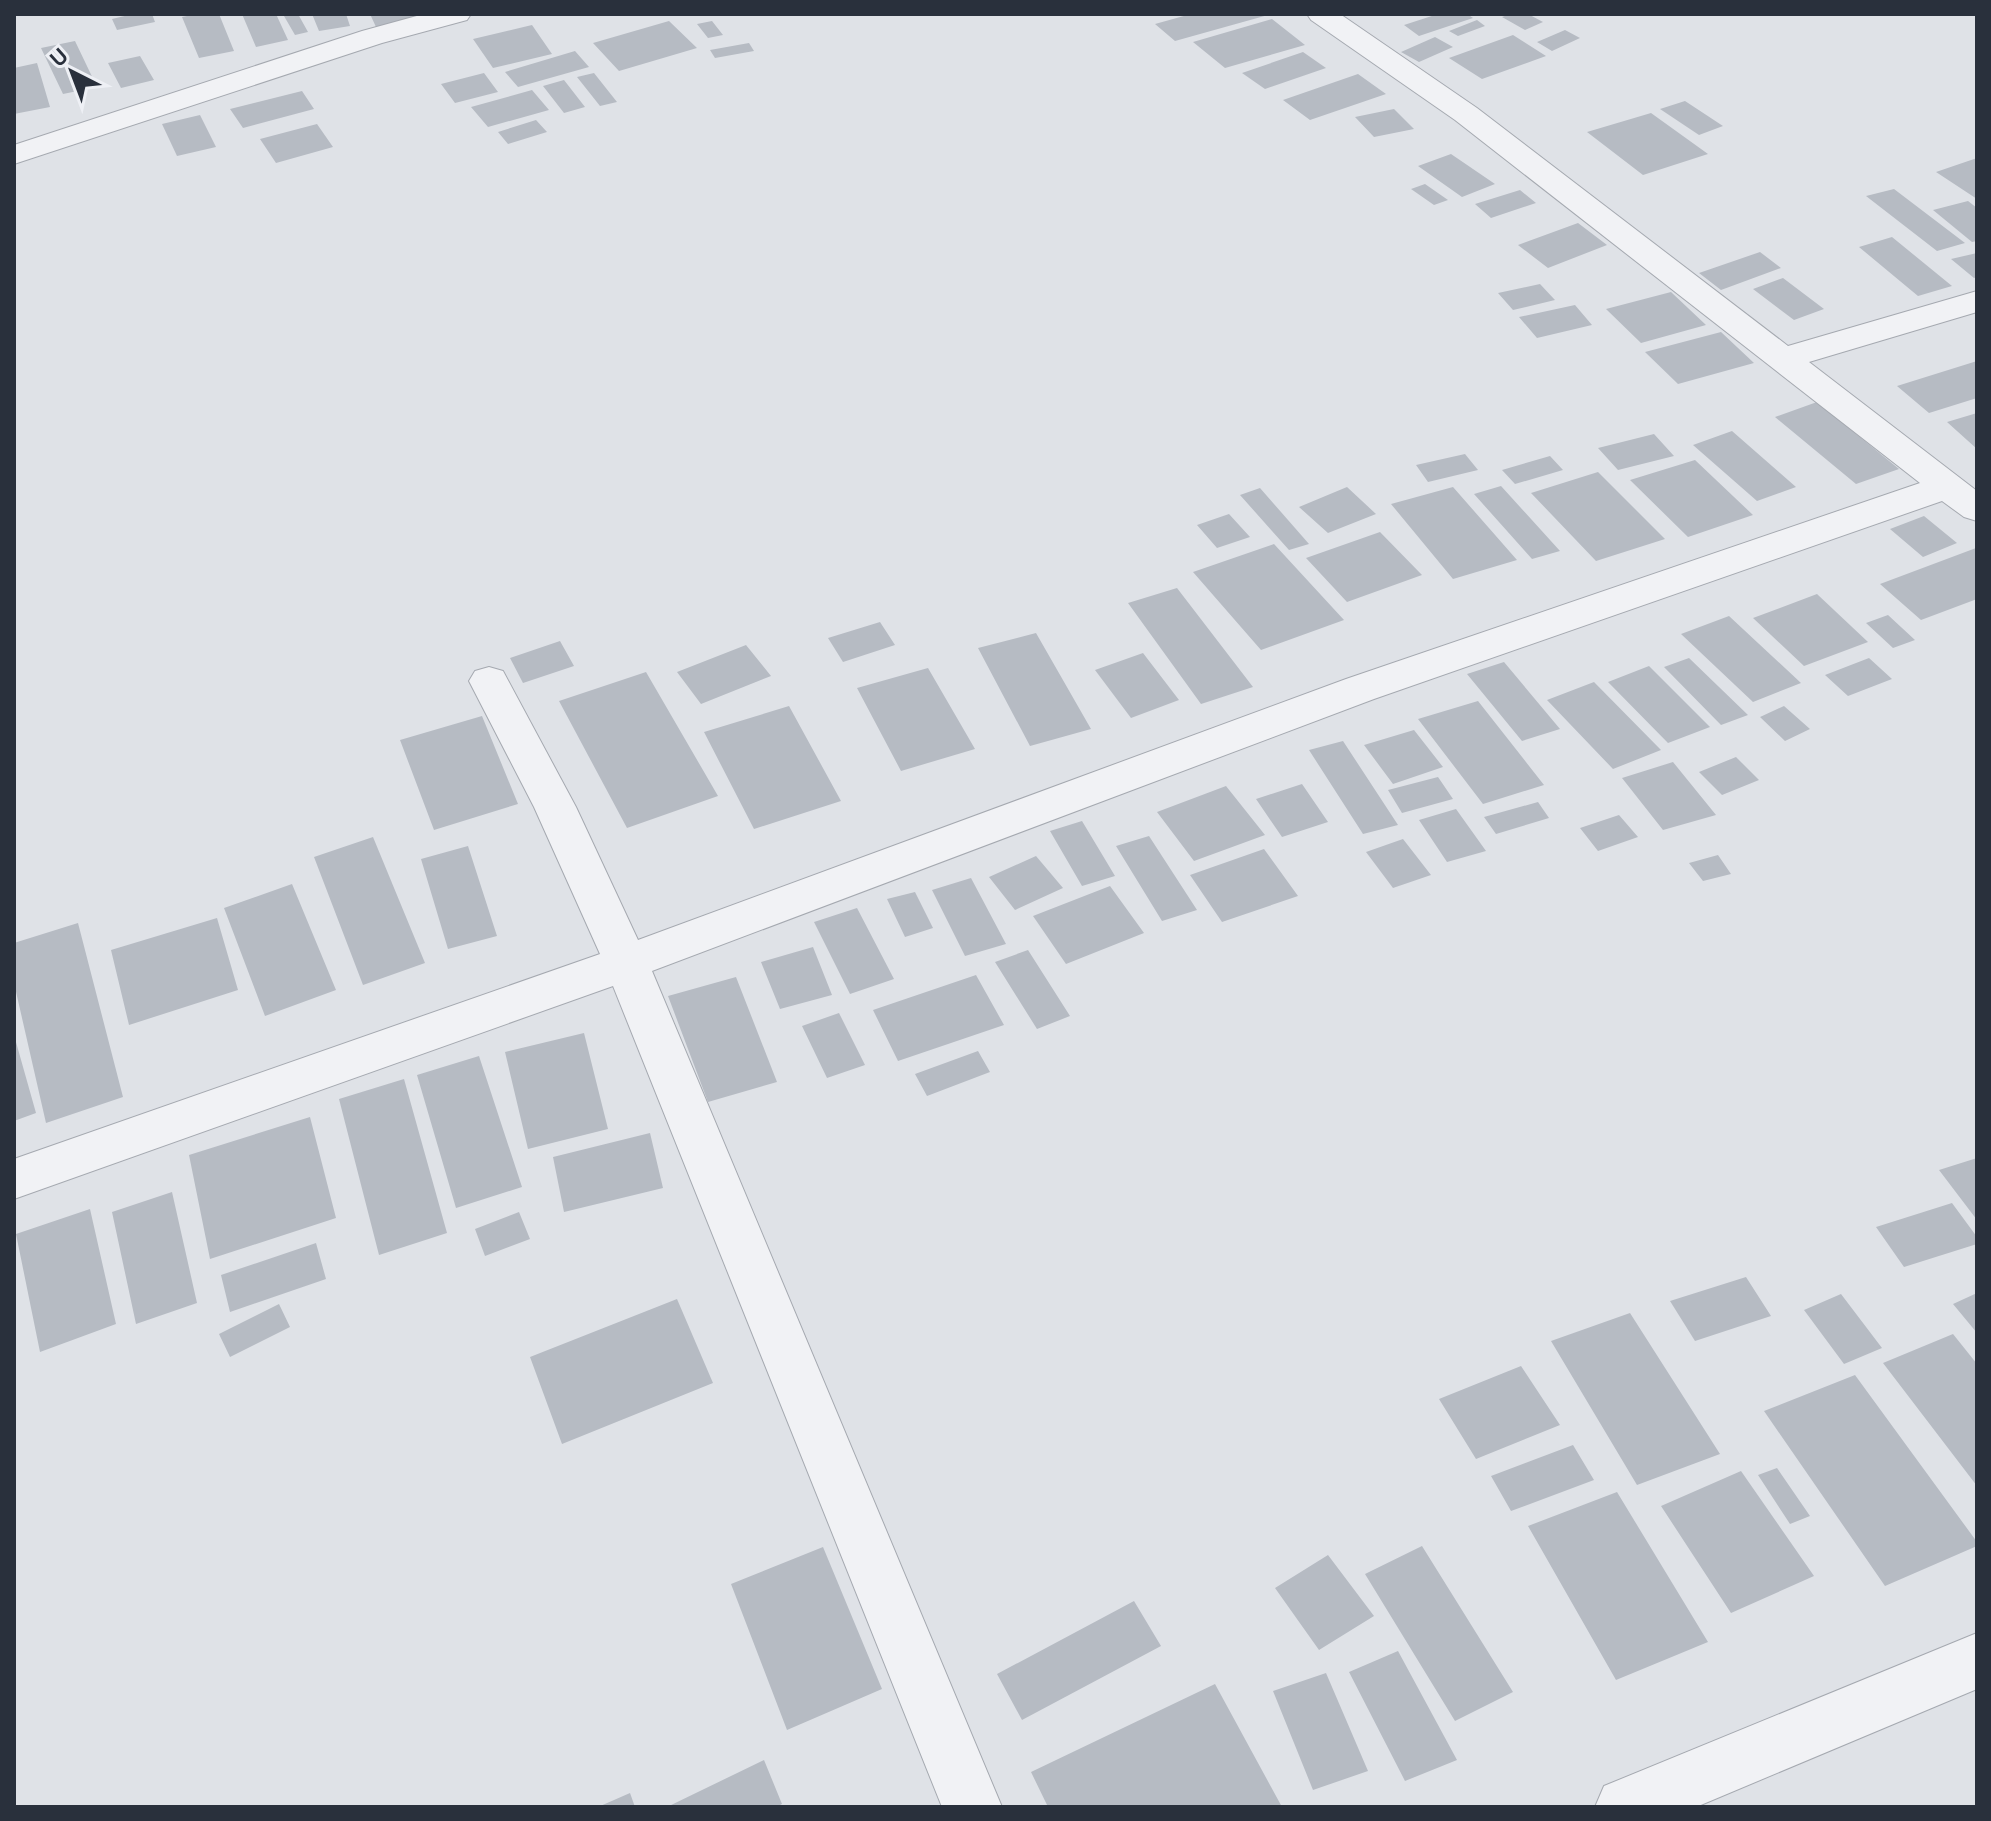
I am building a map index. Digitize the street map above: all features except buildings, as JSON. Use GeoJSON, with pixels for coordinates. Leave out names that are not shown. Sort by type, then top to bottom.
{"type":"FeatureCollection","features":[{"type":"Feature","properties":{"kind":"street"},"geometry":{"type":"LineString","coordinates":[[14,155],[364,26],[457,14]]}},
{"type":"Feature","properties":{"kind":"street"},"geometry":{"type":"LineString","coordinates":[[1321,14],[1466,114],[1962,498]]}},
{"type":"Feature","properties":{"kind":"street"},"geometry":{"type":"LineString","coordinates":[[1785,358],[1971,310]]}},
{"type":"Feature","properties":{"kind":"street"},"geometry":{"type":"LineString","coordinates":[[14,1179],[626,963],[1360,689],[1962,498]]}},
{"type":"Feature","properties":{"kind":"street"},"geometry":{"type":"LineString","coordinates":[[489,681],[555,807],[626,963],[972,1807]]}},
{"type":"Feature","properties":{"kind":"street"},"geometry":{"type":"LineString","coordinates":[[1625,1807],[1977,1661]]}}]}
